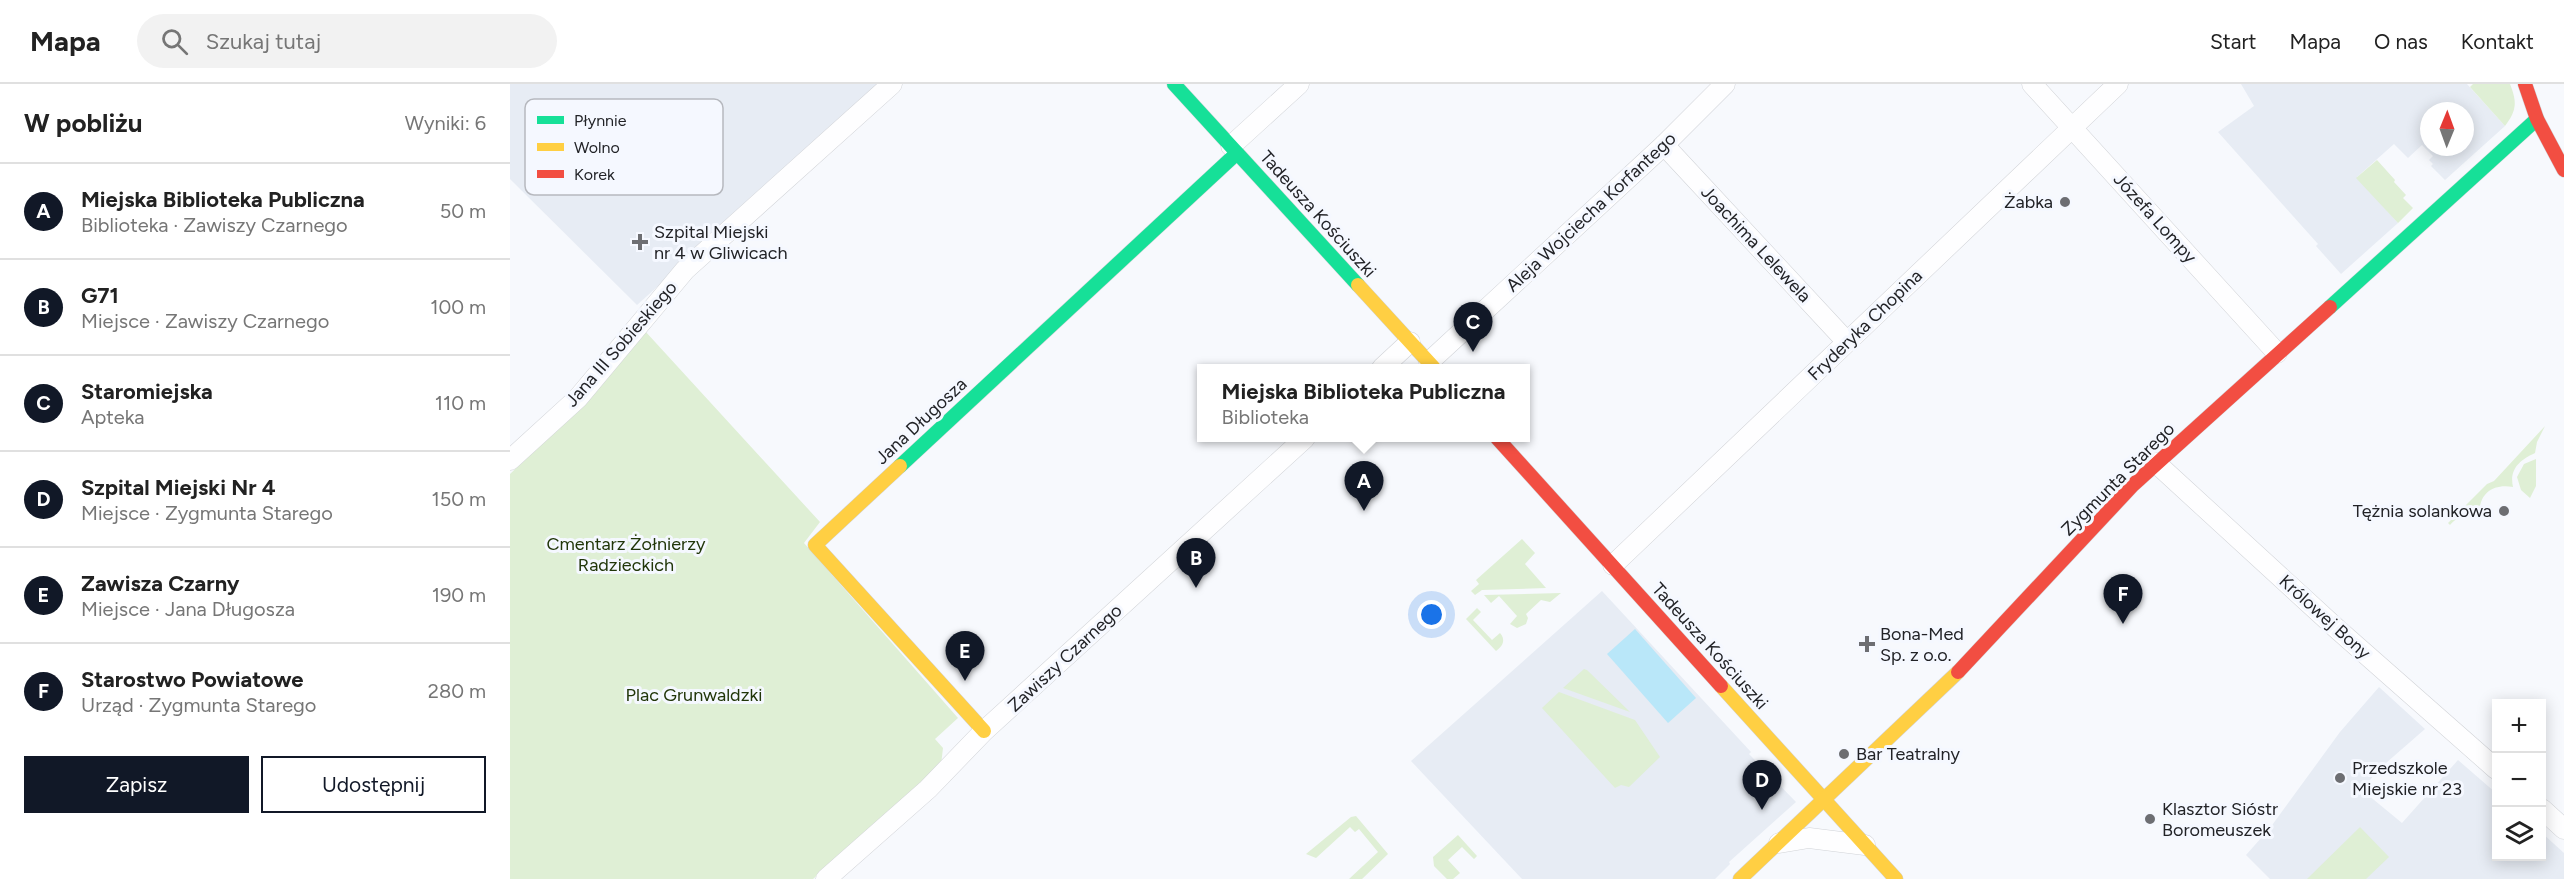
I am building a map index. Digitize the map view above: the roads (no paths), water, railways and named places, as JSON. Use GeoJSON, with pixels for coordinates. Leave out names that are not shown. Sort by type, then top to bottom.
{"type":"FeatureCollection","features":[{"type":"Feature","properties":{"kind":"street","name":"Jana III Sobieskiego"},"geometry":{"type":"LineString","coordinates":[[510,460],[578,398],[685,270],[892,84]]}},
{"type":"Feature","properties":{"kind":"street","name":"Tadeusza Kościuszki"},"geometry":{"type":"LineString","coordinates":[[1174,84],[1430,364]]}},
{"type":"Feature","properties":{"kind":"street"},"geometry":{"type":"LineString","coordinates":[[1234,149],[1299,84]]}},
{"type":"Feature","properties":{"kind":"street","name":"Aleja Wojciecha Korfantego"},"geometry":{"type":"LineString","coordinates":[[1432,364],[1664,145],[1725,84]]}},
{"type":"Feature","properties":{"kind":"street","name":"Józefa Lompy"},"geometry":{"type":"LineString","coordinates":[[2032,84],[2277,353]]}},
{"type":"Feature","properties":{"kind":"street","name":"Fryderyka Chopina"},"geometry":{"type":"LineString","coordinates":[[1613,565],[2118,84]]}},
{"type":"Feature","properties":{"kind":"street"},"geometry":{"type":"LineString","coordinates":[[2525,84],[2537,119],[2564,170]]}},
{"type":"Feature","properties":{"kind":"street","name":"Zygmunta Starego"},"geometry":{"type":"LineString","coordinates":[[1740,879],[1976,655],[2156,463],[2537,119]]}},
{"type":"Feature","properties":{"kind":"street","name":"Joachima Lelewela"},"geometry":{"type":"LineString","coordinates":[[1664,145],[1847,342]]}},
{"type":"Feature","properties":{"kind":"street","name":"Jana Długosza"},"geometry":{"type":"LineString","coordinates":[[984,731],[815,545],[1234,149]]}},
{"type":"Feature","properties":{"kind":"street"},"geometry":{"type":"LineString","coordinates":[[1387,364],[1410,342]]}},
{"type":"Feature","properties":{"kind":"street","name":"Zawiszy Czarnego"},"geometry":{"type":"LineString","coordinates":[[826,879],[928,789],[984,731],[1301,442]]}},
{"type":"Feature","properties":{"kind":"street","name":"Tadeusza Kościuszki"},"geometry":{"type":"LineString","coordinates":[[1501,442],[1896,879]]}},
{"type":"Feature","properties":{"kind":"street","name":"Królowej Bony"},"geometry":{"type":"LineString","coordinates":[[2156,463],[2336,628],[2492,765]]}},
{"type":"Feature","properties":{"kind":"street"},"geometry":{"type":"LineString","coordinates":[[2546,813],[2564,829]]}},
{"type":"Feature","properties":{"kind":"street"},"geometry":{"type":"LineString","coordinates":[[1779,843],[1809,838],[1865,845]]}},
{"type":"Feature","properties":{"kind":"water"},"geometry":{"type":"Polygon","coordinates":[[[1635,629],[1696,698],[1668,723],[1607,654],[1635,629]]]}},
{"type":"Feature","properties":{"kind":"place","name":"Żabka"},"geometry":{"type":"Point","coordinates":[2065,202]}},
{"type":"Feature","properties":{"kind":"place","name":"Szpital Miejski nr 4 w Gliwicach"},"geometry":{"type":"Point","coordinates":[640,242]}},
{"type":"Feature","properties":{"kind":"place","name":"Staromiejska"},"geometry":{"type":"Point","coordinates":[1473,352]}},
{"type":"Feature","properties":{"kind":"place","name":"Miejska Biblioteka Publiczna"},"geometry":{"type":"Point","coordinates":[1364,511]}},
{"type":"Feature","properties":{"kind":"place","name":"Tężnia solankowa"},"geometry":{"type":"Point","coordinates":[2504,511]}},
{"type":"Feature","properties":{"kind":"place","name":"G71"},"geometry":{"type":"Point","coordinates":[1196,588]}},
{"type":"Feature","properties":{"kind":"place","name":"Starostwo Powiatowe"},"geometry":{"type":"Point","coordinates":[2123,624]}},
{"type":"Feature","properties":{"kind":"place","name":"Bona-Med Sp. z o.o."},"geometry":{"type":"Point","coordinates":[1867,644]}},
{"type":"Feature","properties":{"kind":"place","name":"Zawisza Czarny"},"geometry":{"type":"Point","coordinates":[965,681]}},
{"type":"Feature","properties":{"kind":"place","name":"Bar Teatralny"},"geometry":{"type":"Point","coordinates":[1844,754]}},
{"type":"Feature","properties":{"kind":"place","name":"Przedszkole Miejskie nr 23"},"geometry":{"type":"Point","coordinates":[2340,778]}},
{"type":"Feature","properties":{"kind":"place","name":"Szpital Miejski Nr 4"},"geometry":{"type":"Point","coordinates":[1762,810]}},
{"type":"Feature","properties":{"kind":"place","name":"Klasztor Sióstr Boromeuszek"},"geometry":{"type":"Point","coordinates":[2150,819]}},
{"type":"Feature","properties":{"kind":"park label","name":"Cmentarz Żołnierzy Radzieckich"},"geometry":{"type":"Point","coordinates":[626,554]}},
{"type":"Feature","properties":{"kind":"park label","name":"Plac Grunwaldzki"},"geometry":{"type":"Point","coordinates":[694,695]}}]}
